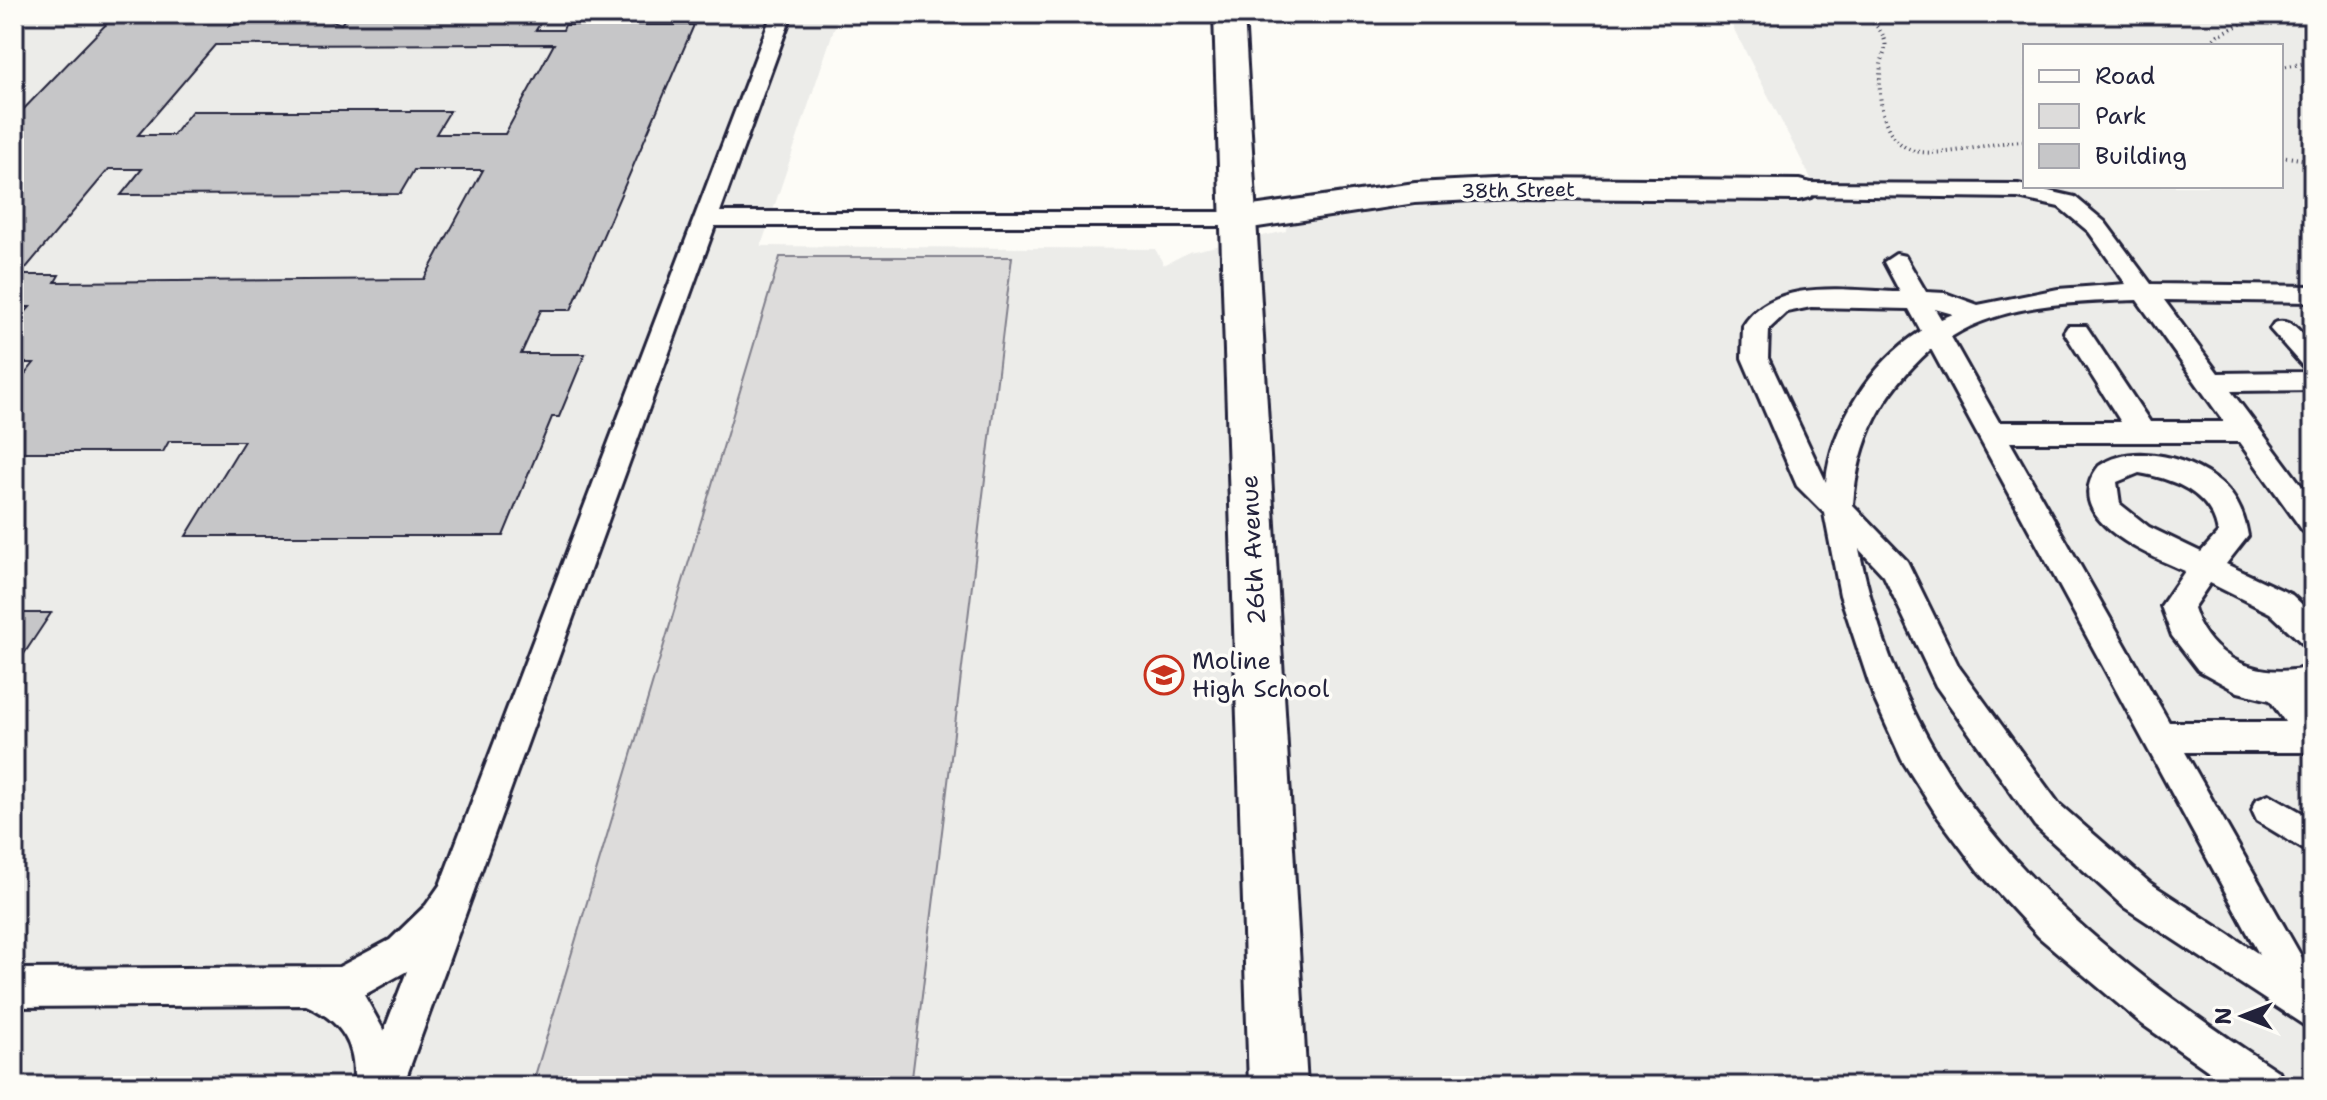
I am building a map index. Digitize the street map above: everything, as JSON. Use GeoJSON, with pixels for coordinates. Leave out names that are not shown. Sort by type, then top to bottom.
{"type":"FeatureCollection","features":[{"type":"Feature","properties":{"kind":"street","name":"26th Avenue"},"geometry":{"type":"LineString","coordinates":[[1229,14],[1278,1086]]}},
{"type":"Feature","properties":{"kind":"street","name":"38th Street"},"geometry":{"type":"LineString","coordinates":[[1238,219],[1415,193],[1512,188],[1799,190]]}},
{"type":"Feature","properties":{"kind":"lane"},"geometry":{"type":"LineString","coordinates":[[383,1086],[782,14]]}},
{"type":"Feature","properties":{"kind":"lane"},"geometry":{"type":"LineString","coordinates":[[1799,190],[2018,191],[2067,202],[2097,227],[2313,523]]}},
{"type":"Feature","properties":{"kind":"lane"},"geometry":{"type":"LineString","coordinates":[[705,219],[1238,219]]}},
{"type":"Feature","properties":{"kind":"lane"},"geometry":{"type":"LineString","coordinates":[[1896,262],[2312,1013]]}},
{"type":"Feature","properties":{"kind":"lane"},"geometry":{"type":"LineString","coordinates":[[2265,1086],[2206,1048],[2085,956],[1992,860],[1915,751],[1850,579],[1838,508],[1843,468],[1858,419],[1884,377],[1922,342],[1976,314],[2045,297],[2313,294]]}},
{"type":"Feature","properties":{"kind":"lane"},"geometry":{"type":"LineString","coordinates":[[1976,314],[1945,301],[1811,299],[1779,305],[1756,326],[1755,358],[1811,486],[1838,508],[1896,569],[1947,676],[2047,815],[2137,895],[2312,1013]]}},
{"type":"Feature","properties":{"kind":"lane"},"geometry":{"type":"LineString","coordinates":[[2283,329],[2313,364]]}},
{"type":"Feature","properties":{"kind":"lane"},"geometry":{"type":"LineString","coordinates":[[2077,332],[2128,432],[2134,464]]}},
{"type":"Feature","properties":{"kind":"lane"},"geometry":{"type":"LineString","coordinates":[[2210,382],[2313,381]]}},
{"type":"Feature","properties":{"kind":"lane"},"geometry":{"type":"LineString","coordinates":[[1990,432],[2247,432]]}},
{"type":"Feature","properties":{"kind":"lane"},"geometry":{"type":"LineString","coordinates":[[2313,634],[2281,604],[2205,567],[2147,541],[2111,513],[2103,498],[2102,484],[2109,473],[2134,464],[2159,466],[2198,482],[2226,509],[2233,536],[2205,567],[2177,606],[2179,622],[2190,641],[2230,674],[2280,688],[2300,686],[2313,680]]}},
{"type":"Feature","properties":{"kind":"lane"},"geometry":{"type":"LineString","coordinates":[[2283,482],[2313,481]]}},
{"type":"Feature","properties":{"kind":"lane"},"geometry":{"type":"LineString","coordinates":[[2280,688],[2313,737]]}},
{"type":"Feature","properties":{"kind":"lane"},"geometry":{"type":"LineString","coordinates":[[2159,737],[2313,737]]}},
{"type":"Feature","properties":{"kind":"lane"},"geometry":{"type":"LineString","coordinates":[[2269,810],[2313,839]]}},
{"type":"Feature","properties":{"kind":"lane"},"geometry":{"type":"LineString","coordinates":[[14,988],[342,986],[403,953],[439,917],[454,895]]}},
{"type":"Feature","properties":{"kind":"lane"},"geometry":{"type":"LineString","coordinates":[[311,987],[351,1009],[371,1050],[376,1073],[373,1086]]}},
{"type":"Feature","properties":{"kind":"path"},"geometry":{"type":"LineString","coordinates":[[1861,14],[1878,26],[1886,44],[1878,68],[1885,131],[1892,141],[1913,150],[1950,152],[2010,139],[2023,141]]}},
{"type":"Feature","properties":{"kind":"path"},"geometry":{"type":"LineString","coordinates":[[2209,44],[2218,35],[2262,14]]}},
{"type":"Feature","properties":{"kind":"path"},"geometry":{"type":"LineString","coordinates":[[2283,67],[2313,62]]}},
{"type":"Feature","properties":{"kind":"path"},"geometry":{"type":"LineString","coordinates":[[2283,156],[2313,161]]}},
{"type":"Feature","properties":{"kind":"shaded area","name":"Moline High School"},"geometry":{"type":"Polygon","coordinates":[[[14,14],[839,14],[761,246],[1155,249],[1164,265],[1189,252],[1286,231],[1287,222],[1478,200],[1820,196],[1726,14],[2313,14],[2313,1086],[14,1086],[14,14]]]}},
{"type":"Feature","properties":{"kind":"green space"},"geometry":{"type":"Polygon","coordinates":[[[780,257],[1012,257],[911,1086],[532,1086],[780,257]]]}},
{"type":"Feature","properties":{"kind":"building"},"geometry":{"type":"Polygon","coordinates":[[[116,14],[239,14],[229,26],[270,16],[319,16],[341,24],[349,14],[546,14],[536,30],[563,30],[565,25],[694,25],[571,310],[541,310],[521,354],[585,354],[559,417],[552,417],[503,536],[186,536],[244,441],[169,441],[163,452],[14,452],[14,388],[34,363],[14,363],[14,325],[30,307],[14,307],[14,119],[116,14]],[[554,44],[215,45],[138,135],[173,135],[192,111],[450,111],[436,134],[505,134],[554,44]],[[109,169],[20,275],[59,275],[55,282],[424,279],[483,170],[414,170],[400,194],[121,195],[142,169],[109,169]]]}},
{"type":"Feature","properties":{"kind":"building"},"geometry":{"type":"Polygon","coordinates":[[[14,613],[51,613],[14,669],[14,613]]]}},
{"type":"Feature","properties":{"kind":"place","name":"Moline High School"},"geometry":{"type":"Point","coordinates":[1164,675]}}]}
